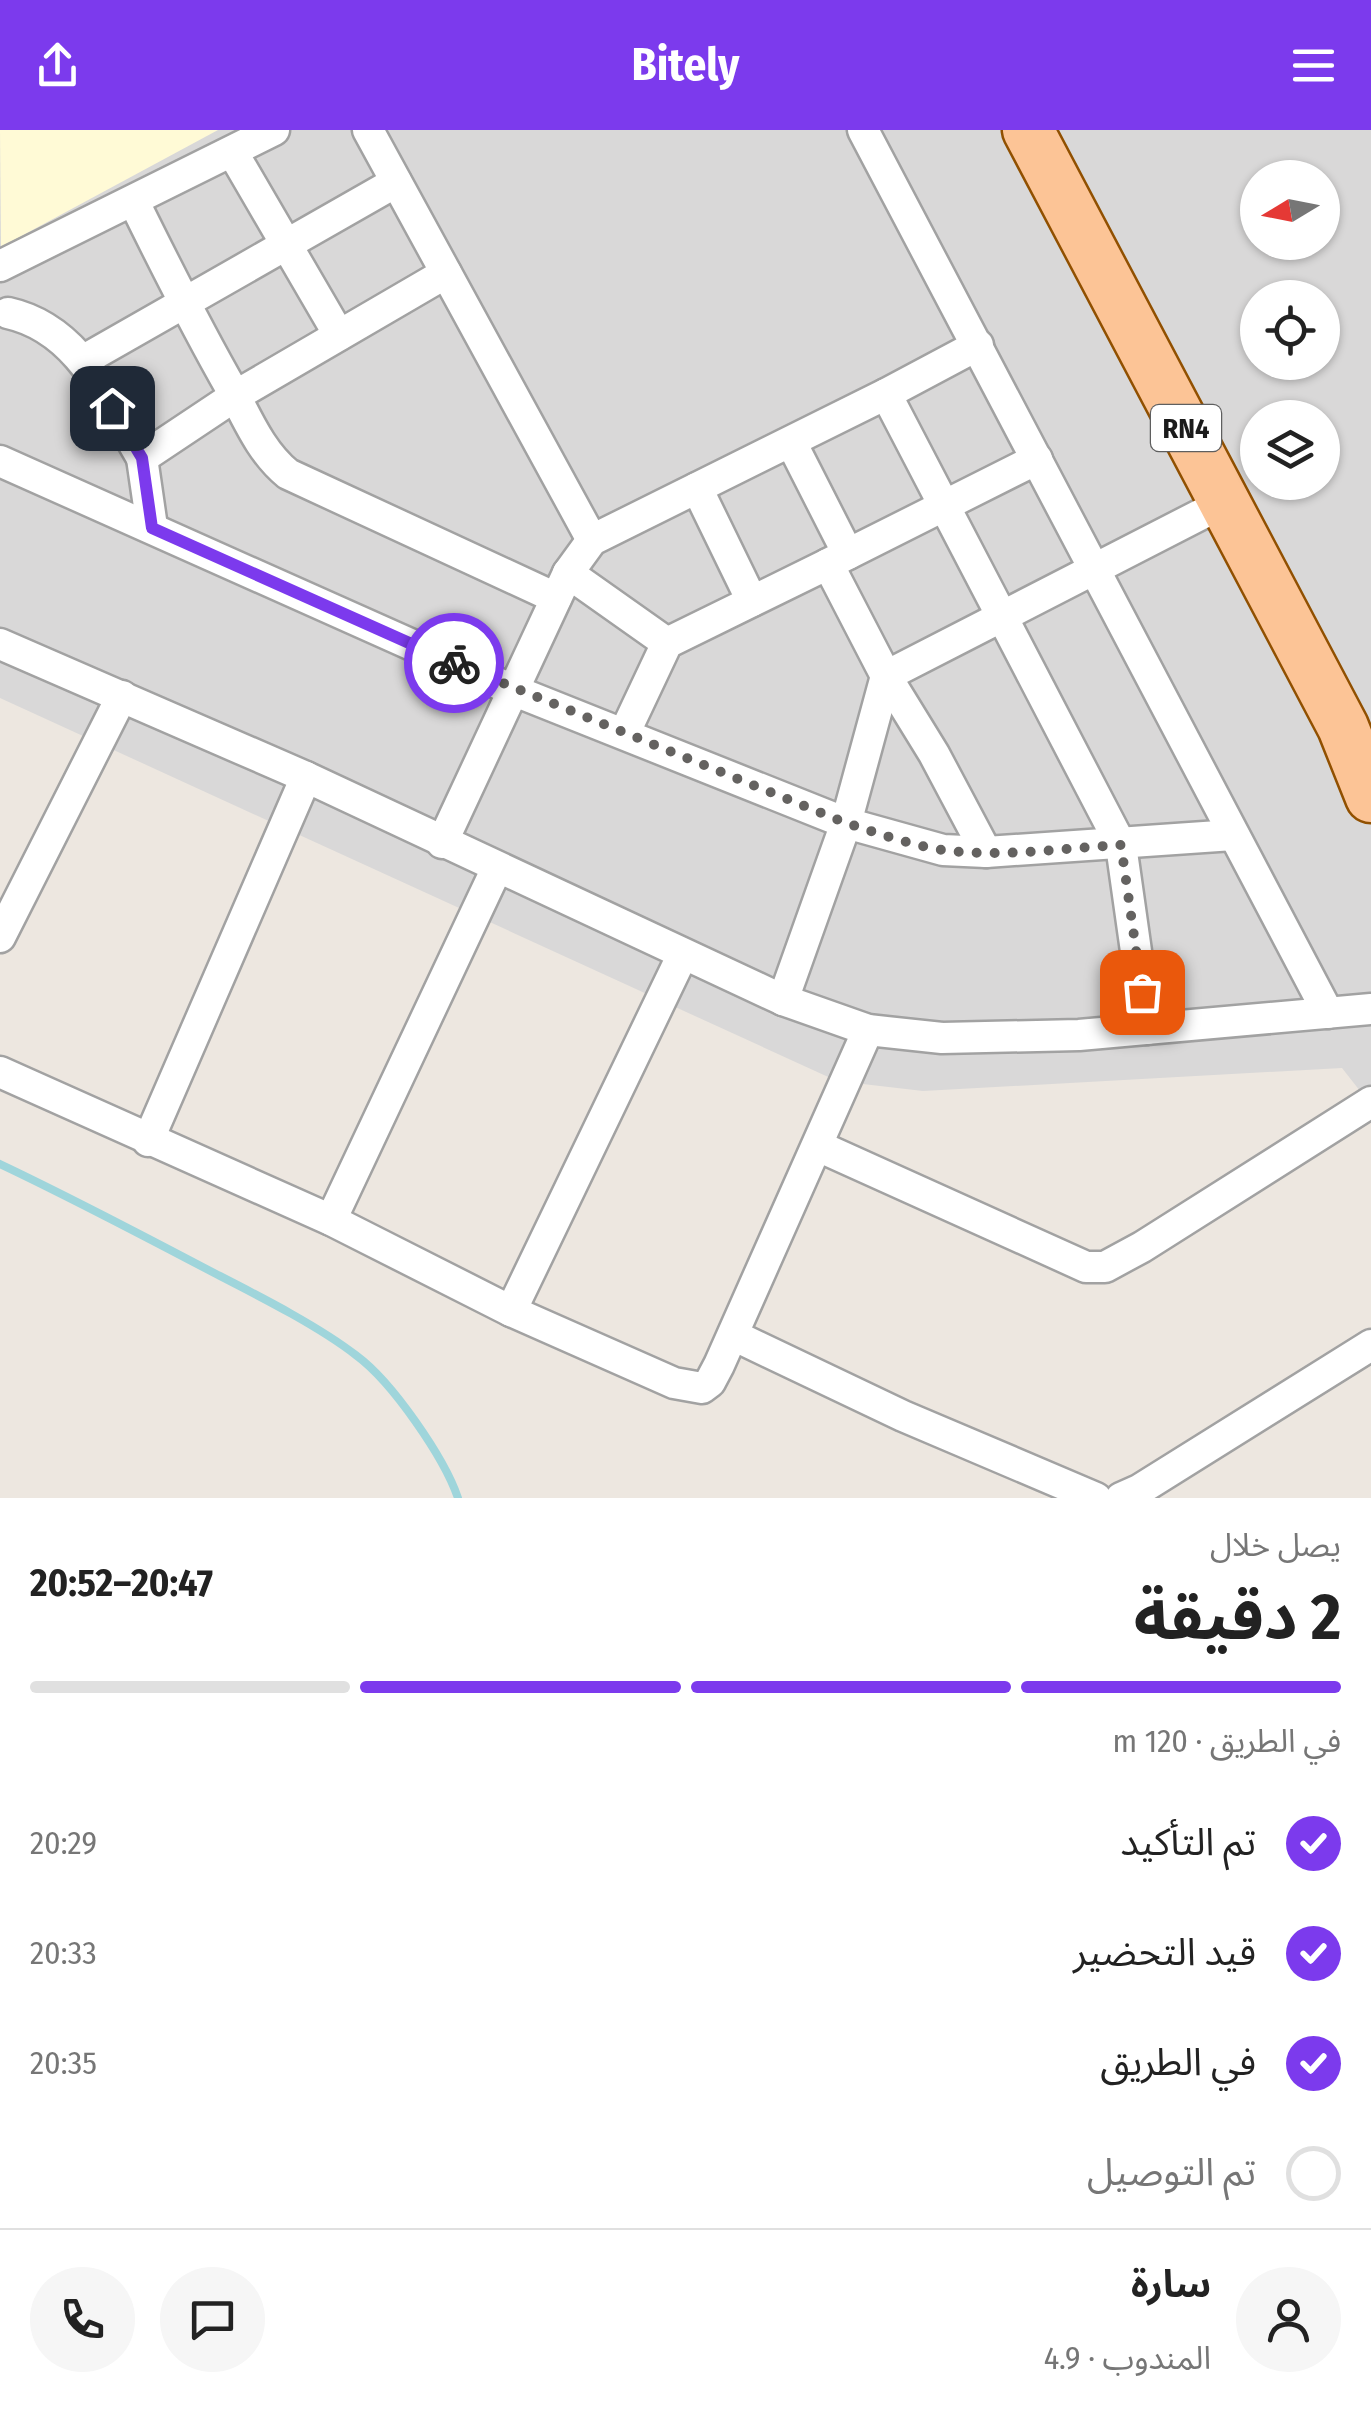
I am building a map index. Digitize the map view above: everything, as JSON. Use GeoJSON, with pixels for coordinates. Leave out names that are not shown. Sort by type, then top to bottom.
{"type":"FeatureCollection","features":[{"type":"Feature","properties":{"kind":"main road","name":"RN4"},"geometry":{"type":"LineString","coordinates":[[1028,130],[1343,727],[1371,797]]}},
{"type":"Feature","properties":{"kind":"main road","name":"RN4"},"geometry":{"type":"LineString","coordinates":[[1343,727],[1371,768]]}},
{"type":"Feature","properties":{"kind":"street"},"geometry":{"type":"LineString","coordinates":[[0,266],[274,130]]}},
{"type":"Feature","properties":{"kind":"street"},"geometry":{"type":"LineString","coordinates":[[368,130],[592,540]]}},
{"type":"Feature","properties":{"kind":"street"},"geometry":{"type":"LineString","coordinates":[[864,130],[1328,1013]]}},
{"type":"Feature","properties":{"kind":"street"},"geometry":{"type":"LineString","coordinates":[[233,152],[339,335]]}},
{"type":"Feature","properties":{"kind":"street"},"geometry":{"type":"LineString","coordinates":[[84,360],[396,182]]}},
{"type":"Feature","properties":{"kind":"street"},"geometry":{"type":"LineString","coordinates":[[134,202],[263,448],[288,474],[562,586],[667,643]]}},
{"type":"Feature","properties":{"kind":"street"},"geometry":{"type":"LineString","coordinates":[[142,458],[235,396],[446,272]]}},
{"type":"Feature","properties":{"kind":"street"},"geometry":{"type":"LineString","coordinates":[[3,308],[49,328],[84,360],[142,458],[152,528]]}},
{"type":"Feature","properties":{"kind":"street"},"geometry":{"type":"LineString","coordinates":[[442,843],[562,586],[592,540],[978,345]]}},
{"type":"Feature","properties":{"kind":"street"},"geometry":{"type":"LineString","coordinates":[[886,394],[1121,845],[1147,1029]]}},
{"type":"Feature","properties":{"kind":"street"},"geometry":{"type":"LineString","coordinates":[[790,442],[886,676],[934,754],[986,852]]}},
{"type":"Feature","properties":{"kind":"street"},"geometry":{"type":"LineString","coordinates":[[625,732],[667,643],[1037,459]]}},
{"type":"Feature","properties":{"kind":"street"},"geometry":{"type":"LineString","coordinates":[[0,461],[515,691],[846,823],[943,850],[986,852],[1233,835]]}},
{"type":"Feature","properties":{"kind":"street"},"geometry":{"type":"LineString","coordinates":[[696,488],[752,601]]}},
{"type":"Feature","properties":{"kind":"street"},"geometry":{"type":"LineString","coordinates":[[783,1000],[846,823],[886,676],[1224,502]]}},
{"type":"Feature","properties":{"kind":"street"},"geometry":{"type":"LineString","coordinates":[[0,644],[306,778],[783,1000],[868,1030],[942,1038],[1079,1035],[1371,1009]]}},
{"type":"Feature","properties":{"kind":"street"},"geometry":{"type":"LineString","coordinates":[[0,936],[122,696]]}},
{"type":"Feature","properties":{"kind":"street"},"geometry":{"type":"LineString","coordinates":[[148,1140],[306,778]]}},
{"type":"Feature","properties":{"kind":"street"},"geometry":{"type":"LineString","coordinates":[[331,1220],[497,868]]}},
{"type":"Feature","properties":{"kind":"street"},"geometry":{"type":"LineString","coordinates":[[511,1312],[684,954]]}},
{"type":"Feature","properties":{"kind":"street"},"geometry":{"type":"LineString","coordinates":[[0,1072],[331,1220],[511,1312],[691,1388],[702,1388],[710,1382],[733,1334],[868,1030]]}},
{"type":"Feature","properties":{"kind":"street"},"geometry":{"type":"LineString","coordinates":[[818,1146],[1086,1267],[1097,1268],[1142,1247],[1371,1102]]}},
{"type":"Feature","properties":{"kind":"street"},"geometry":{"type":"LineString","coordinates":[[733,1334],[904,1416],[1096,1498]]}},
{"type":"Feature","properties":{"kind":"street"},"geometry":{"type":"LineString","coordinates":[[1121,1498],[1140,1490],[1371,1345]]}},
{"type":"Feature","properties":{"kind":"shaded area"},"geometry":{"type":"Polygon","coordinates":[[[0,130],[1371,130],[1371,1105],[1342,1068],[923,1091],[837,1081],[0,698],[0,130]]]}},
{"type":"Feature","properties":{"kind":"shaded area"},"geometry":{"type":"Polygon","coordinates":[[[0,130],[218,130],[1,247],[0,130]]]}},
{"type":"Feature","properties":{"kind":"waterway"},"geometry":{"type":"LineString","coordinates":[[0,1164],[253,1293],[342,1345],[371,1368],[401,1402],[441,1462],[458,1498]]}},
{"type":"Feature","properties":{"kind":"way so far"},"geometry":{"type":"LineString","coordinates":[[454,663],[515,691],[895,839],[943,850],[986,852],[1121,845],[1142,992]]}},
{"type":"Feature","properties":{"kind":"route"},"geometry":{"type":"LineString","coordinates":[[112,408],[142,458],[152,528],[454,663]]}}]}
